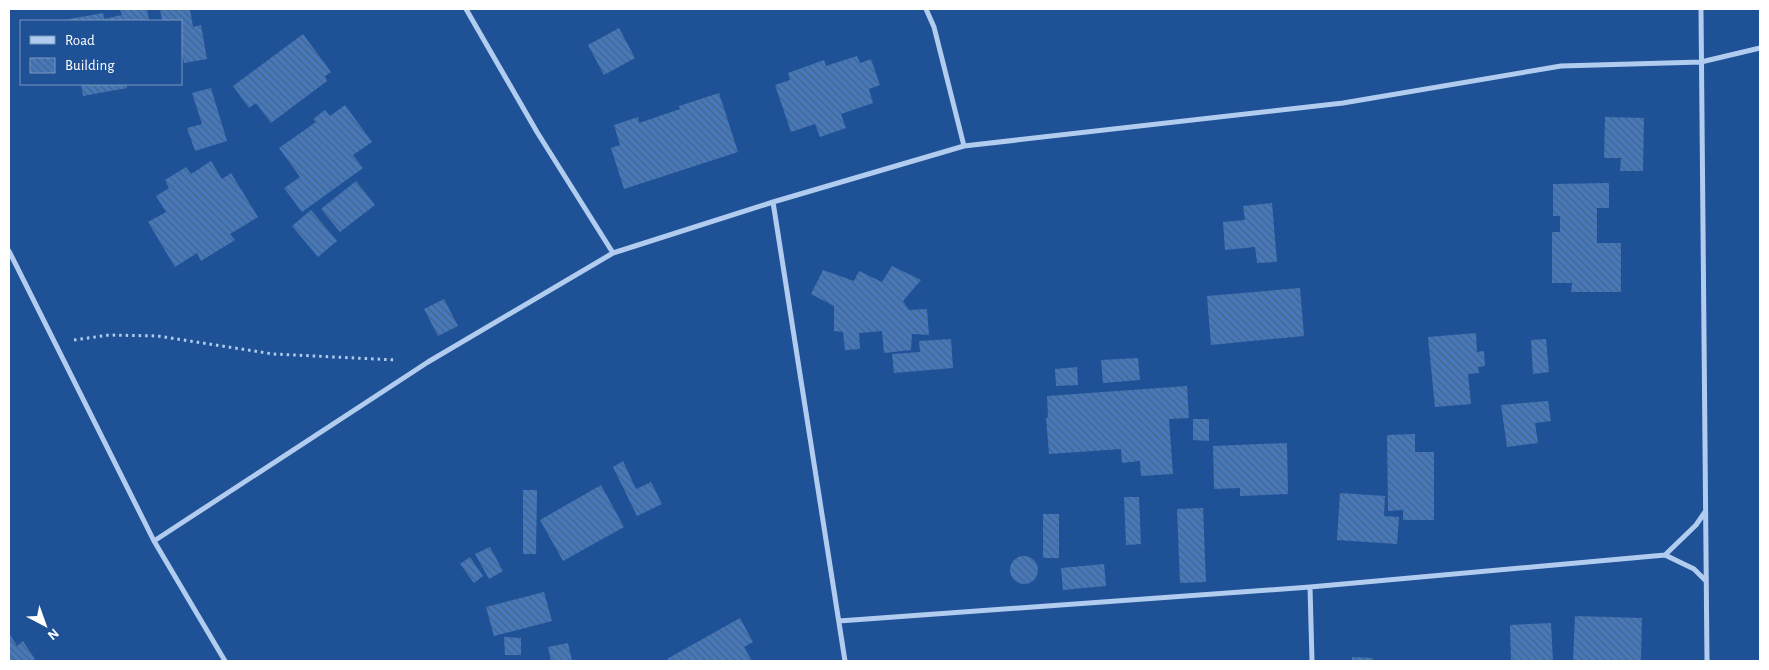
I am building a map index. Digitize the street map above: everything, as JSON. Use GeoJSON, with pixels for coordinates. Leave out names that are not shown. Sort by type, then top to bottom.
{"type":"FeatureCollection","features":[{"type":"Feature","properties":{"kind":"street"},"geometry":{"type":"LineString","coordinates":[[466,9],[537,132],[613,254]]}},
{"type":"Feature","properties":{"kind":"street"},"geometry":{"type":"LineString","coordinates":[[926,9],[934,27],[964,146]]}},
{"type":"Feature","properties":{"kind":"street"},"geometry":{"type":"LineString","coordinates":[[1701,9],[1707,661]]}},
{"type":"Feature","properties":{"kind":"street"},"geometry":{"type":"LineString","coordinates":[[154,541],[428,362],[613,254],[773,202],[964,146],[1343,102],[1561,66],[1701,62],[1760,48]]}},
{"type":"Feature","properties":{"kind":"street"},"geometry":{"type":"LineString","coordinates":[[773,202],[845,661]]}},
{"type":"Feature","properties":{"kind":"street"},"geometry":{"type":"LineString","coordinates":[[9,251],[154,541],[225,661]]}},
{"type":"Feature","properties":{"kind":"street"},"geometry":{"type":"LineString","coordinates":[[1665,555],[1696,525],[1705,512]]}},
{"type":"Feature","properties":{"kind":"street"},"geometry":{"type":"LineString","coordinates":[[839,621],[1310,586],[1665,555],[1694,569],[1706,581]]}},
{"type":"Feature","properties":{"kind":"street"},"geometry":{"type":"LineString","coordinates":[[1310,586],[1312,661]]}},
{"type":"Feature","properties":{"kind":"path"},"geometry":{"type":"LineString","coordinates":[[54,343],[110,335],[158,336],[273,354],[428,362]]}},
{"type":"Feature","properties":{"kind":"building"},"geometry":{"type":"Polygon","coordinates":[[[120,9],[147,9],[149,20],[69,20],[103,13],[104,19],[122,15],[120,9]]]}},
{"type":"Feature","properties":{"kind":"building"},"geometry":{"type":"Polygon","coordinates":[[[160,9],[190,9],[193,27],[201,25],[207,59],[184,63],[182,53],[182,20],[162,20],[160,9]]]}},
{"type":"Feature","properties":{"kind":"building"},"geometry":{"type":"Polygon","coordinates":[[[619,28],[635,58],[604,75],[588,45],[619,28]]]}},
{"type":"Feature","properties":{"kind":"building"},"geometry":{"type":"Polygon","coordinates":[[[303,34],[331,72],[325,76],[327,81],[271,123],[256,103],[249,108],[233,86],[303,34]]]}},
{"type":"Feature","properties":{"kind":"building"},"geometry":{"type":"Polygon","coordinates":[[[857,56],[860,63],[871,59],[880,85],[869,89],[873,103],[841,114],[846,128],[820,137],[815,124],[791,132],[775,85],[790,80],[788,73],[824,60],[826,66],[857,56]]]}},
{"type":"Feature","properties":{"kind":"building"},"geometry":{"type":"Polygon","coordinates":[[[81,85],[126,85],[127,88],[83,96],[81,85]]]}},
{"type":"Feature","properties":{"kind":"building"},"geometry":{"type":"Polygon","coordinates":[[[211,88],[227,141],[195,151],[187,128],[202,124],[192,93],[211,88]]]}},
{"type":"Feature","properties":{"kind":"building"},"geometry":{"type":"Polygon","coordinates":[[[719,93],[738,152],[624,189],[611,148],[620,145],[614,125],[638,117],[639,123],[680,109],[679,106],[719,93]]]}},
{"type":"Feature","properties":{"kind":"building"},"geometry":{"type":"Polygon","coordinates":[[[345,105],[372,142],[353,155],[363,168],[302,212],[284,188],[300,177],[279,148],[316,122],[313,119],[325,110],[330,116],[345,105]]]}},
{"type":"Feature","properties":{"kind":"building"},"geometry":{"type":"Polygon","coordinates":[[[1605,117],[1644,118],[1643,171],[1620,171],[1621,158],[1604,158],[1605,117]]]}},
{"type":"Feature","properties":{"kind":"building"},"geometry":{"type":"Polygon","coordinates":[[[211,161],[222,179],[231,173],[258,217],[230,234],[235,240],[201,261],[197,253],[175,267],[148,222],[166,212],[156,196],[169,188],[165,180],[186,167],[191,174],[211,161]]]}},
{"type":"Feature","properties":{"kind":"building"},"geometry":{"type":"Polygon","coordinates":[[[356,181],[375,205],[340,232],[321,209],[356,181]]]}},
{"type":"Feature","properties":{"kind":"building"},"geometry":{"type":"Polygon","coordinates":[[[1609,183],[1609,208],[1597,208],[1597,243],[1621,243],[1621,292],[1571,292],[1572,283],[1552,283],[1552,232],[1560,232],[1560,216],[1553,216],[1553,184],[1609,183]]]}},
{"type":"Feature","properties":{"kind":"building"},"geometry":{"type":"Polygon","coordinates":[[[1272,203],[1277,262],[1257,263],[1255,247],[1225,250],[1223,222],[1245,220],[1243,206],[1272,203]]]}},
{"type":"Feature","properties":{"kind":"building"},"geometry":{"type":"Polygon","coordinates":[[[311,210],[337,241],[318,257],[292,226],[311,210]]]}},
{"type":"Feature","properties":{"kind":"building"},"geometry":{"type":"Polygon","coordinates":[[[892,266],[921,280],[903,301],[909,310],[927,309],[929,335],[912,334],[911,350],[884,353],[882,331],[859,333],[860,349],[845,350],[843,332],[834,331],[834,306],[811,294],[823,270],[854,281],[859,271],[882,282],[892,266]]]}},
{"type":"Feature","properties":{"kind":"building"},"geometry":{"type":"Polygon","coordinates":[[[1300,288],[1304,336],[1211,345],[1207,296],[1300,288]]]}},
{"type":"Feature","properties":{"kind":"building"},"geometry":{"type":"Polygon","coordinates":[[[444,299],[458,326],[438,336],[424,309],[444,299]]]}},
{"type":"Feature","properties":{"kind":"building"},"geometry":{"type":"Polygon","coordinates":[[[1476,333],[1477,352],[1484,351],[1485,366],[1478,367],[1479,373],[1468,374],[1471,404],[1435,407],[1428,337],[1476,333]]]}},
{"type":"Feature","properties":{"kind":"building"},"geometry":{"type":"Polygon","coordinates":[[[951,339],[953,368],[894,373],[892,354],[920,352],[919,341],[951,339]]]}},
{"type":"Feature","properties":{"kind":"building"},"geometry":{"type":"Polygon","coordinates":[[[1546,339],[1549,372],[1533,374],[1531,340],[1546,339]]]}},
{"type":"Feature","properties":{"kind":"building"},"geometry":{"type":"Polygon","coordinates":[[[1138,358],[1140,380],[1103,383],[1101,360],[1138,358]]]}},
{"type":"Feature","properties":{"kind":"building"},"geometry":{"type":"Polygon","coordinates":[[[1077,367],[1078,385],[1056,386],[1055,369],[1077,367]]]}},
{"type":"Feature","properties":{"kind":"building"},"geometry":{"type":"Polygon","coordinates":[[[1187,386],[1189,418],[1169,419],[1173,474],[1141,476],[1140,461],[1122,463],[1121,449],[1049,454],[1046,418],[1048,417],[1047,396],[1187,386]]]}},
{"type":"Feature","properties":{"kind":"building"},"geometry":{"type":"Polygon","coordinates":[[[1548,401],[1551,421],[1535,423],[1538,443],[1507,447],[1501,405],[1548,401]]]}},
{"type":"Feature","properties":{"kind":"building"},"geometry":{"type":"Polygon","coordinates":[[[1193,419],[1209,419],[1209,441],[1193,440],[1193,419]]]}},
{"type":"Feature","properties":{"kind":"building"},"geometry":{"type":"Polygon","coordinates":[[[1415,434],[1415,452],[1434,452],[1434,520],[1403,520],[1403,510],[1388,511],[1387,435],[1415,434]]]}},
{"type":"Feature","properties":{"kind":"building"},"geometry":{"type":"Polygon","coordinates":[[[1287,443],[1288,494],[1240,496],[1240,488],[1214,489],[1213,446],[1287,443]]]}},
{"type":"Feature","properties":{"kind":"building"},"geometry":{"type":"Polygon","coordinates":[[[623,461],[636,489],[651,482],[662,504],[637,516],[613,467],[623,461]]]}},
{"type":"Feature","properties":{"kind":"building"},"geometry":{"type":"Polygon","coordinates":[[[601,485],[624,527],[563,561],[540,520],[601,485]]]}},
{"type":"Feature","properties":{"kind":"building"},"geometry":{"type":"Polygon","coordinates":[[[523,490],[537,490],[536,554],[523,554],[523,490]]]}},
{"type":"Feature","properties":{"kind":"building"},"geometry":{"type":"Polygon","coordinates":[[[1340,493],[1385,496],[1384,516],[1399,517],[1397,544],[1337,540],[1340,493]]]}},
{"type":"Feature","properties":{"kind":"building"},"geometry":{"type":"Polygon","coordinates":[[[1124,497],[1139,497],[1141,544],[1126,545],[1124,497]]]}},
{"type":"Feature","properties":{"kind":"building"},"geometry":{"type":"Polygon","coordinates":[[[1203,508],[1206,582],[1180,583],[1177,509],[1203,508]]]}},
{"type":"Feature","properties":{"kind":"building"},"geometry":{"type":"Polygon","coordinates":[[[1043,514],[1059,514],[1059,558],[1043,558],[1043,514]]]}},
{"type":"Feature","properties":{"kind":"building"},"geometry":{"type":"Polygon","coordinates":[[[490,547],[503,571],[489,579],[475,554],[490,547]]]}},
{"type":"Feature","properties":{"kind":"building"},"geometry":{"type":"Polygon","coordinates":[[[1024,556],[1034,560],[1038,570],[1034,580],[1024,584],[1014,580],[1010,570],[1014,560],[1024,556]]]}},
{"type":"Feature","properties":{"kind":"building"},"geometry":{"type":"Polygon","coordinates":[[[470,557],[483,576],[474,583],[460,564],[470,557]]]}},
{"type":"Feature","properties":{"kind":"building"},"geometry":{"type":"Polygon","coordinates":[[[1104,564],[1106,586],[1063,590],[1061,568],[1104,564]]]}},
{"type":"Feature","properties":{"kind":"building"},"geometry":{"type":"Polygon","coordinates":[[[544,592],[552,621],[494,636],[486,607],[544,592]]]}},
{"type":"Feature","properties":{"kind":"building"},"geometry":{"type":"Polygon","coordinates":[[[1575,616],[1642,618],[1641,661],[1573,661],[1575,616]]]}},
{"type":"Feature","properties":{"kind":"building"},"geometry":{"type":"Polygon","coordinates":[[[740,618],[753,642],[744,647],[752,661],[668,661],[667,659],[740,618]]]}},
{"type":"Feature","properties":{"kind":"building"},"geometry":{"type":"Polygon","coordinates":[[[1551,623],[1553,661],[1511,661],[1510,625],[1551,623]]]}},
{"type":"Feature","properties":{"kind":"building"},"geometry":{"type":"Polygon","coordinates":[[[9,633],[17,646],[23,641],[35,659],[31,661],[9,661],[9,633]]]}},
{"type":"Feature","properties":{"kind":"building"},"geometry":{"type":"Polygon","coordinates":[[[504,637],[521,638],[521,655],[505,655],[504,637]]]}},
{"type":"Feature","properties":{"kind":"building"},"geometry":{"type":"Polygon","coordinates":[[[568,643],[572,661],[551,661],[548,647],[568,643]]]}},
{"type":"Feature","properties":{"kind":"building"},"geometry":{"type":"Polygon","coordinates":[[[1352,657],[1373,658],[1373,661],[1352,661],[1352,657]]]}}]}
